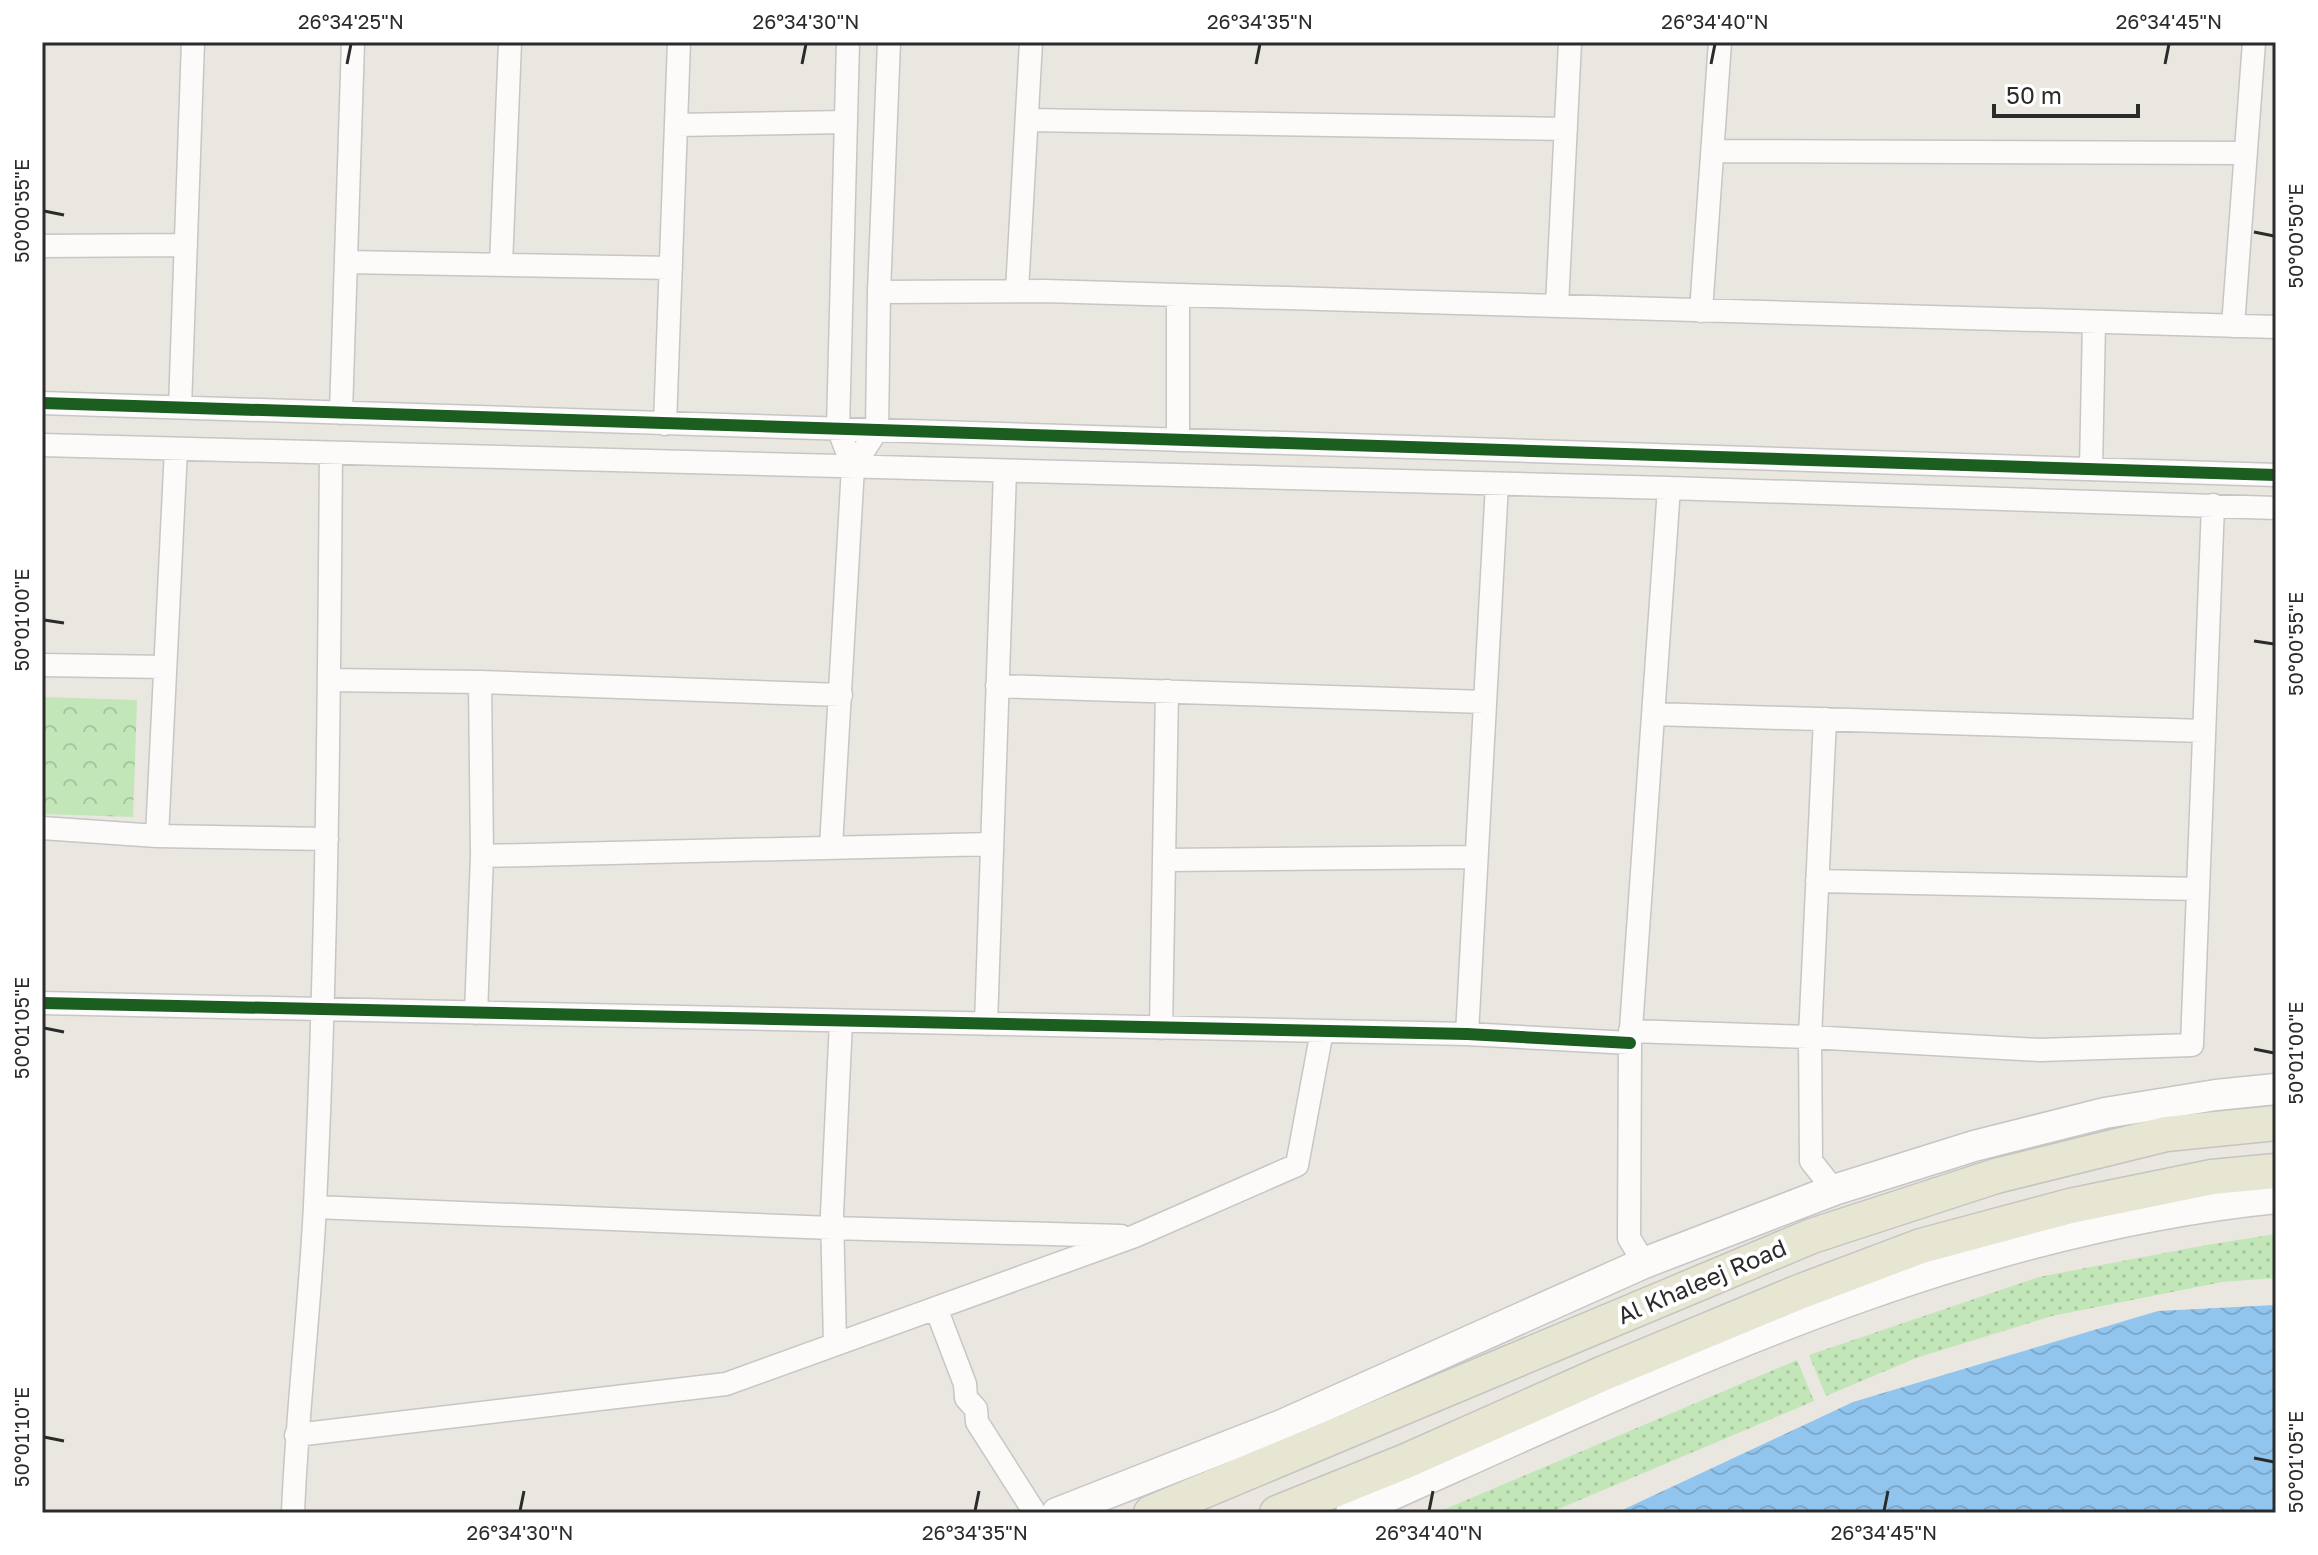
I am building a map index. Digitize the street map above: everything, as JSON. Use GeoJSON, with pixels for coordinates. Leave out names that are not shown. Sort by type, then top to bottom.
{"type":"FeatureCollection","features":[{"type":"Feature","properties":{"kind":"main road"},"geometry":{"type":"LineString","coordinates":[[1057,1513],[1282,1425],[1644,1263],[1834,1190],[1974,1146],[2105,1113],[2276,1089]]}},
{"type":"Feature","properties":{"kind":"main road","name":"Al Khaleej Road"},"geometry":{"type":"LineString","coordinates":[[1151,1513],[1812,1236],[1981,1180],[2166,1134],[2276,1123]]}},
{"type":"Feature","properties":{"kind":"main road","name":"Al Khaleej Road"},"geometry":{"type":"LineString","coordinates":[[1277,1513],[1406,1461],[1604,1373],[1799,1292],[1921,1246],[2070,1206],[2212,1177],[2276,1171]]}},
{"type":"Feature","properties":{"kind":"main road"},"geometry":{"type":"LineString","coordinates":[[1351,1513],[1685,1364],[1870,1293],[2003,1250],[2127,1219],[2276,1198]]}},
{"type":"Feature","properties":{"kind":"main road"},"geometry":{"type":"LineString","coordinates":[[1439,1393],[1508,1324]]}},
{"type":"Feature","properties":{"kind":"street"},"geometry":{"type":"LineString","coordinates":[[180,407],[193,42]]}},
{"type":"Feature","properties":{"kind":"street"},"geometry":{"type":"LineString","coordinates":[[341,413],[353,42]]}},
{"type":"Feature","properties":{"kind":"street"},"geometry":{"type":"LineString","coordinates":[[501,265],[510,42]]}},
{"type":"Feature","properties":{"kind":"street"},"geometry":{"type":"LineString","coordinates":[[665,424],[679,42]]}},
{"type":"Feature","properties":{"kind":"street"},"geometry":{"type":"LineString","coordinates":[[831,847],[853,467],[838,428],[848,42]]}},
{"type":"Feature","properties":{"kind":"street"},"geometry":{"type":"LineString","coordinates":[[853,467],[877,430],[889,42]]}},
{"type":"Feature","properties":{"kind":"street"},"geometry":{"type":"LineString","coordinates":[[1017,291],[1031,42]]}},
{"type":"Feature","properties":{"kind":"street"},"geometry":{"type":"LineString","coordinates":[[1557,306],[1570,42]]}},
{"type":"Feature","properties":{"kind":"street"},"geometry":{"type":"LineString","coordinates":[[1701,311],[1720,42]]}},
{"type":"Feature","properties":{"kind":"street"},"geometry":{"type":"LineString","coordinates":[[2233,326],[2254,42]]}},
{"type":"Feature","properties":{"kind":"street"},"geometry":{"type":"LineString","coordinates":[[1027,120],[1566,129]]}},
{"type":"Feature","properties":{"kind":"street"},"geometry":{"type":"LineString","coordinates":[[676,125],[844,122]]}},
{"type":"Feature","properties":{"kind":"street"},"geometry":{"type":"LineString","coordinates":[[1713,151],[2246,153]]}},
{"type":"Feature","properties":{"kind":"street"},"geometry":{"type":"LineString","coordinates":[[42,246],[186,245]]}},
{"type":"Feature","properties":{"kind":"street"},"geometry":{"type":"LineString","coordinates":[[346,262],[671,268]]}},
{"type":"Feature","properties":{"kind":"street"},"geometry":{"type":"LineString","coordinates":[[879,292],[1178,295],[2276,327]]}},
{"type":"Feature","properties":{"kind":"street"},"geometry":{"type":"LineString","coordinates":[[1178,295],[1178,440]]}},
{"type":"Feature","properties":{"kind":"street"},"geometry":{"type":"LineString","coordinates":[[2091,469],[2094,322]]}},
{"type":"Feature","properties":{"kind":"street"},"geometry":{"type":"LineString","coordinates":[[42,403],[2276,475]]}},
{"type":"Feature","properties":{"kind":"street"},"geometry":{"type":"LineString","coordinates":[[42,445],[1669,488],[2276,508]]}},
{"type":"Feature","properties":{"kind":"street"},"geometry":{"type":"LineString","coordinates":[[157,836],[176,449]]}},
{"type":"Feature","properties":{"kind":"street"},"geometry":{"type":"LineString","coordinates":[[293,1513],[296,1435],[315,1207],[327,839],[331,453]]}},
{"type":"Feature","properties":{"kind":"street"},"geometry":{"type":"LineString","coordinates":[[986,1024],[1005,471]]}},
{"type":"Feature","properties":{"kind":"street"},"geometry":{"type":"LineString","coordinates":[[1467,1034],[1497,484]]}},
{"type":"Feature","properties":{"kind":"street"},"geometry":{"type":"LineString","coordinates":[[1644,1263],[1629,1238],[1630,1037],[1669,488]]}},
{"type":"Feature","properties":{"kind":"street"},"geometry":{"type":"LineString","coordinates":[[42,1003],[1467,1034],[1810,1037],[2040,1050],[2192,1045],[2213,505]]}},
{"type":"Feature","properties":{"kind":"street"},"geometry":{"type":"LineString","coordinates":[[42,665],[165,667]]}},
{"type":"Feature","properties":{"kind":"street"},"geometry":{"type":"LineString","coordinates":[[329,680],[480,682],[841,695]]}},
{"type":"Feature","properties":{"kind":"street"},"geometry":{"type":"LineString","coordinates":[[476,1013],[482,856],[480,682]]}},
{"type":"Feature","properties":{"kind":"street"},"geometry":{"type":"LineString","coordinates":[[997,686],[1485,702]]}},
{"type":"Feature","properties":{"kind":"street"},"geometry":{"type":"LineString","coordinates":[[1161,1028],[1167,691]]}},
{"type":"Feature","properties":{"kind":"street"},"geometry":{"type":"LineString","coordinates":[[1653,714],[2204,731]]}},
{"type":"Feature","properties":{"kind":"street"},"geometry":{"type":"LineString","coordinates":[[1825,719],[1810,1037],[1811,1161],[1834,1190]]}},
{"type":"Feature","properties":{"kind":"street"},"geometry":{"type":"LineString","coordinates":[[42,828],[157,836],[327,839]]}},
{"type":"Feature","properties":{"kind":"street"},"geometry":{"type":"LineString","coordinates":[[482,856],[992,844]]}},
{"type":"Feature","properties":{"kind":"street"},"geometry":{"type":"LineString","coordinates":[[1164,860],[1476,857]]}},
{"type":"Feature","properties":{"kind":"street"},"geometry":{"type":"LineString","coordinates":[[1817,881],[2198,889]]}},
{"type":"Feature","properties":{"kind":"street"},"geometry":{"type":"LineString","coordinates":[[835,1344],[832,1228],[841,1021]]}},
{"type":"Feature","properties":{"kind":"street"},"geometry":{"type":"LineString","coordinates":[[296,1435],[726,1384],[1135,1236],[1297,1165],[1322,1031]]}},
{"type":"Feature","properties":{"kind":"street"},"geometry":{"type":"LineString","coordinates":[[315,1207],[832,1228],[1135,1236]]}},
{"type":"Feature","properties":{"kind":"street"},"geometry":{"type":"LineString","coordinates":[[936,1308],[965,1384],[966,1398],[976,1409],[977,1422],[1035,1513]]}},
{"type":"Feature","properties":{"kind":"green space"},"geometry":{"type":"Polygon","coordinates":[[[42,697],[137,700],[133,817],[42,814],[42,697]]]}},
{"type":"Feature","properties":{"kind":"green space"},"geometry":{"type":"Polygon","coordinates":[[[2276,1234],[2276,1278],[2222,1282],[2052,1316],[1916,1358],[1826,1396],[1809,1355],[2039,1277],[2276,1234]]]}},
{"type":"Feature","properties":{"kind":"green space"},"geometry":{"type":"Polygon","coordinates":[[[1797,1360],[1814,1401],[1549,1513],[1436,1513],[1797,1360]]]}},
{"type":"Feature","properties":{"kind":"water"},"geometry":{"type":"Polygon","coordinates":[[[2276,1305],[2276,1513],[1616,1513],[1853,1402],[2158,1311],[2276,1305]]]}},
{"type":"Feature","properties":{"kind":"cycle path"},"geometry":{"type":"LineString","coordinates":[[42,403],[2276,475]]}},
{"type":"Feature","properties":{"kind":"cycle path"},"geometry":{"type":"LineString","coordinates":[[42,1003],[1467,1034],[1630,1043]]}}]}
